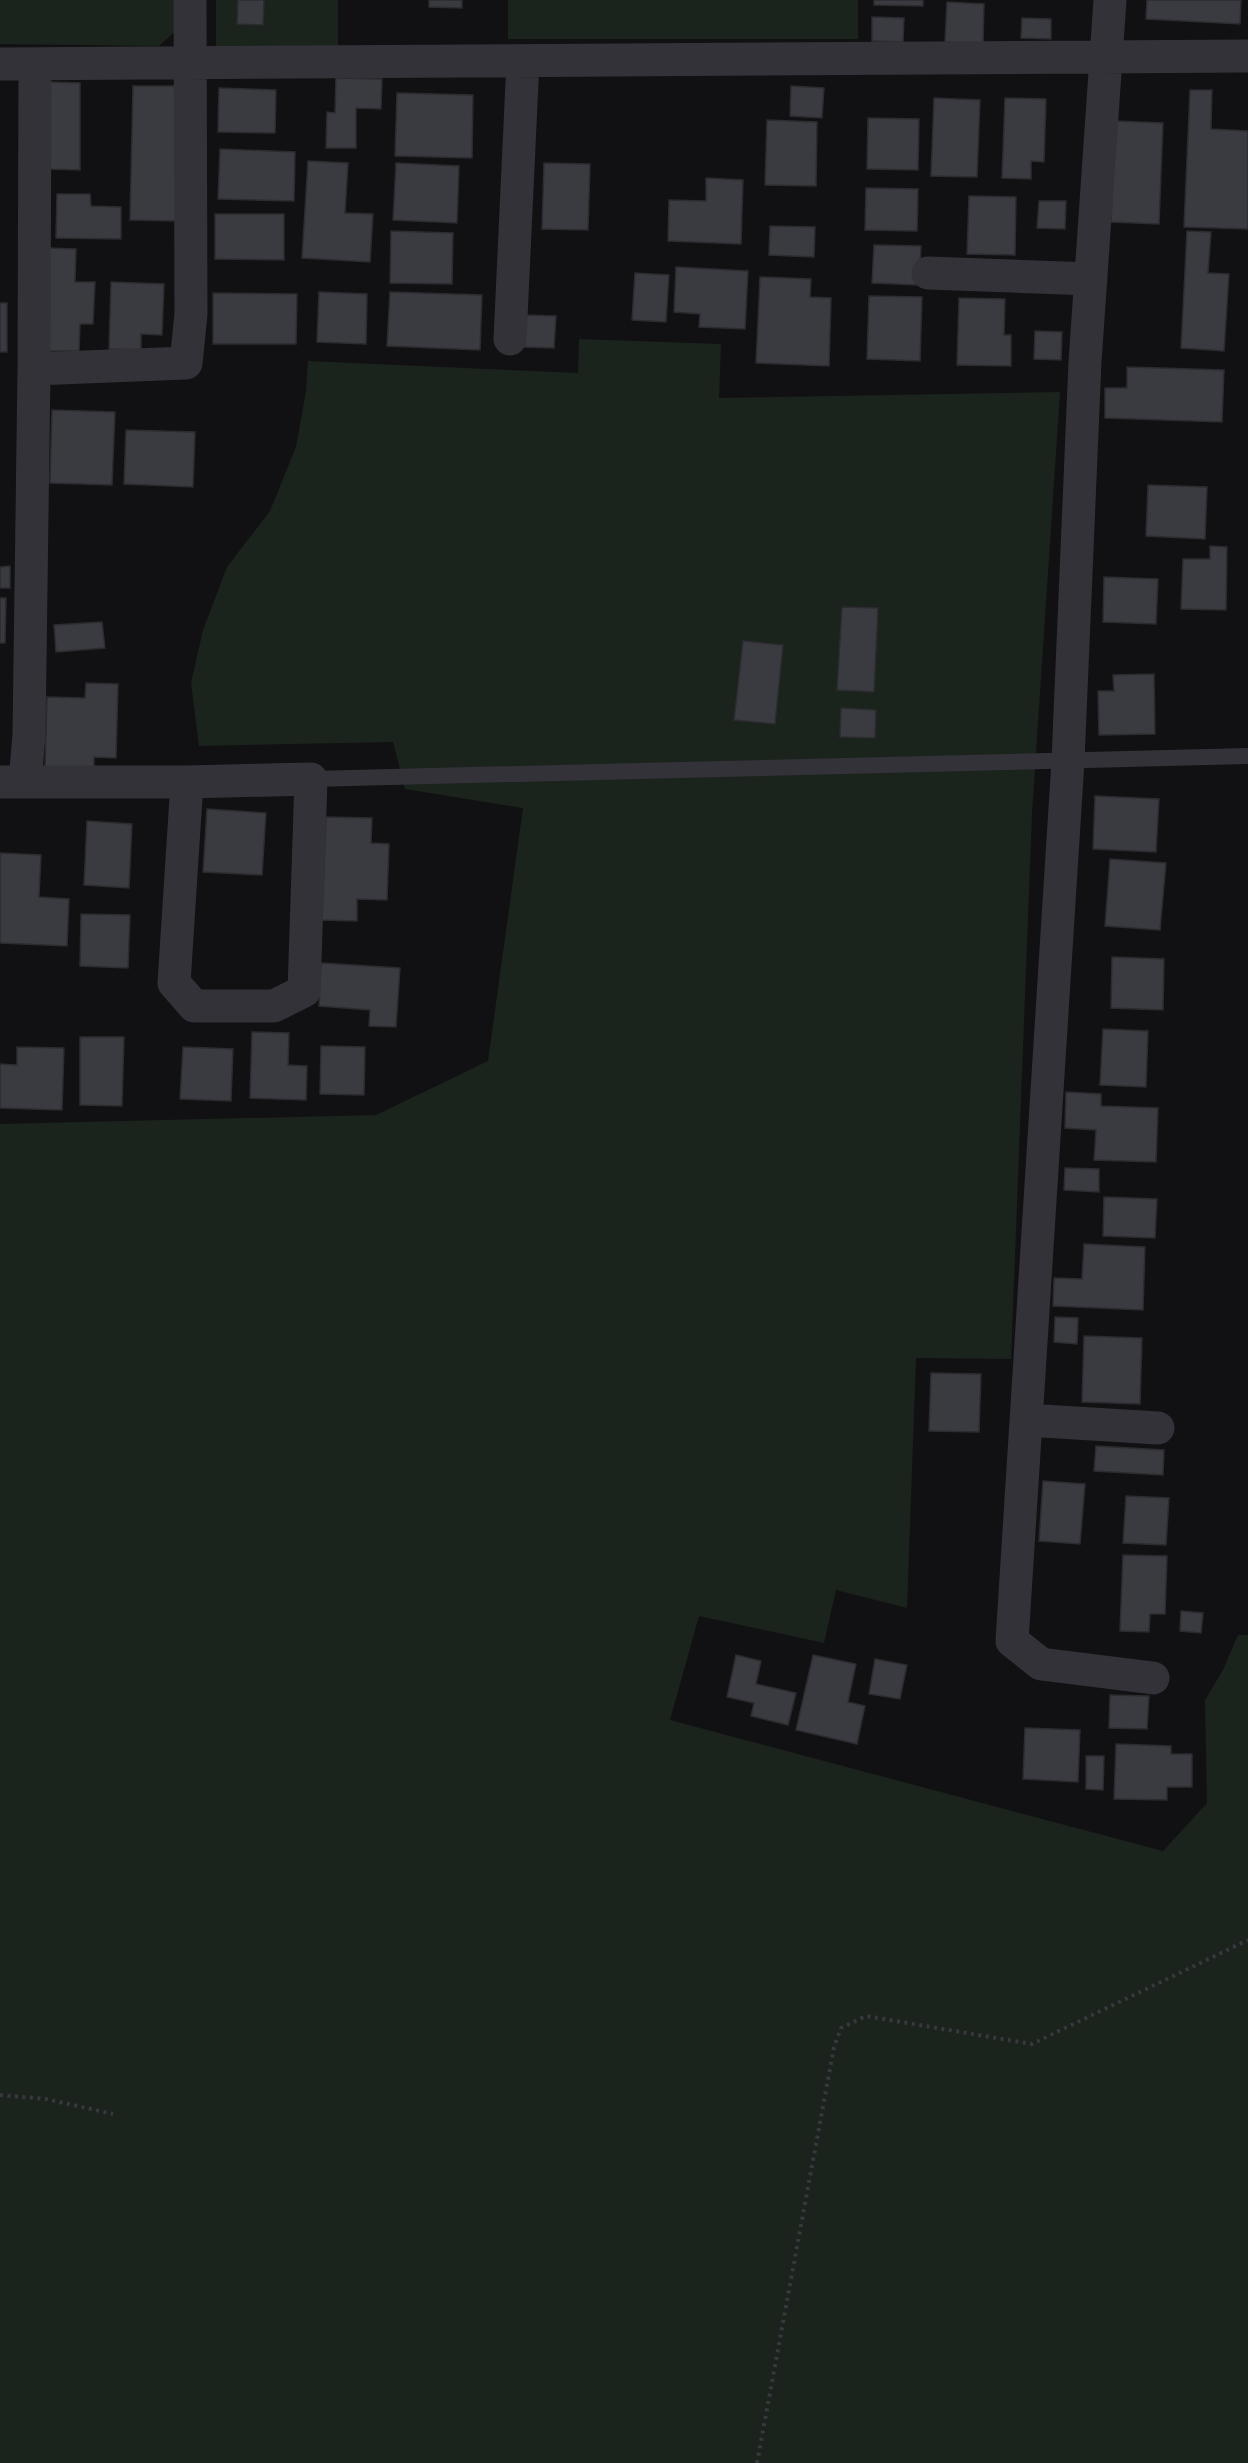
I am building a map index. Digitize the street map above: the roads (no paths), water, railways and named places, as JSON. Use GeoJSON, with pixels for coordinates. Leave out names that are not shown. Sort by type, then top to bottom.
{"type":"FeatureCollection","features":[{"type":"Feature","properties":{"kind":"street"},"geometry":{"type":"LineString","coordinates":[[34,369],[186,363],[191,315],[190,0]]}},
{"type":"Feature","properties":{"kind":"street"},"geometry":{"type":"LineString","coordinates":[[1110,0],[1085,362],[1068,761],[1012,1641],[1041,1665],[1153,1678]]}},
{"type":"Feature","properties":{"kind":"street"},"geometry":{"type":"LineString","coordinates":[[0,64],[1248,56]]}},
{"type":"Feature","properties":{"kind":"street"},"geometry":{"type":"LineString","coordinates":[[510,339],[523,62]]}},
{"type":"Feature","properties":{"kind":"street"},"geometry":{"type":"LineString","coordinates":[[35,64],[29,735],[12,782],[311,779],[304,991],[274,1006],[194,1006],[174,983],[188,782]]}},
{"type":"Feature","properties":{"kind":"street"},"geometry":{"type":"LineString","coordinates":[[928,273],[1091,279]]}},
{"type":"Feature","properties":{"kind":"street"},"geometry":{"type":"LineString","coordinates":[[1026,1420],[1158,1428]]}},
{"type":"Feature","properties":{"kind":"lane"},"geometry":{"type":"LineString","coordinates":[[311,779],[1248,756]]}}]}
